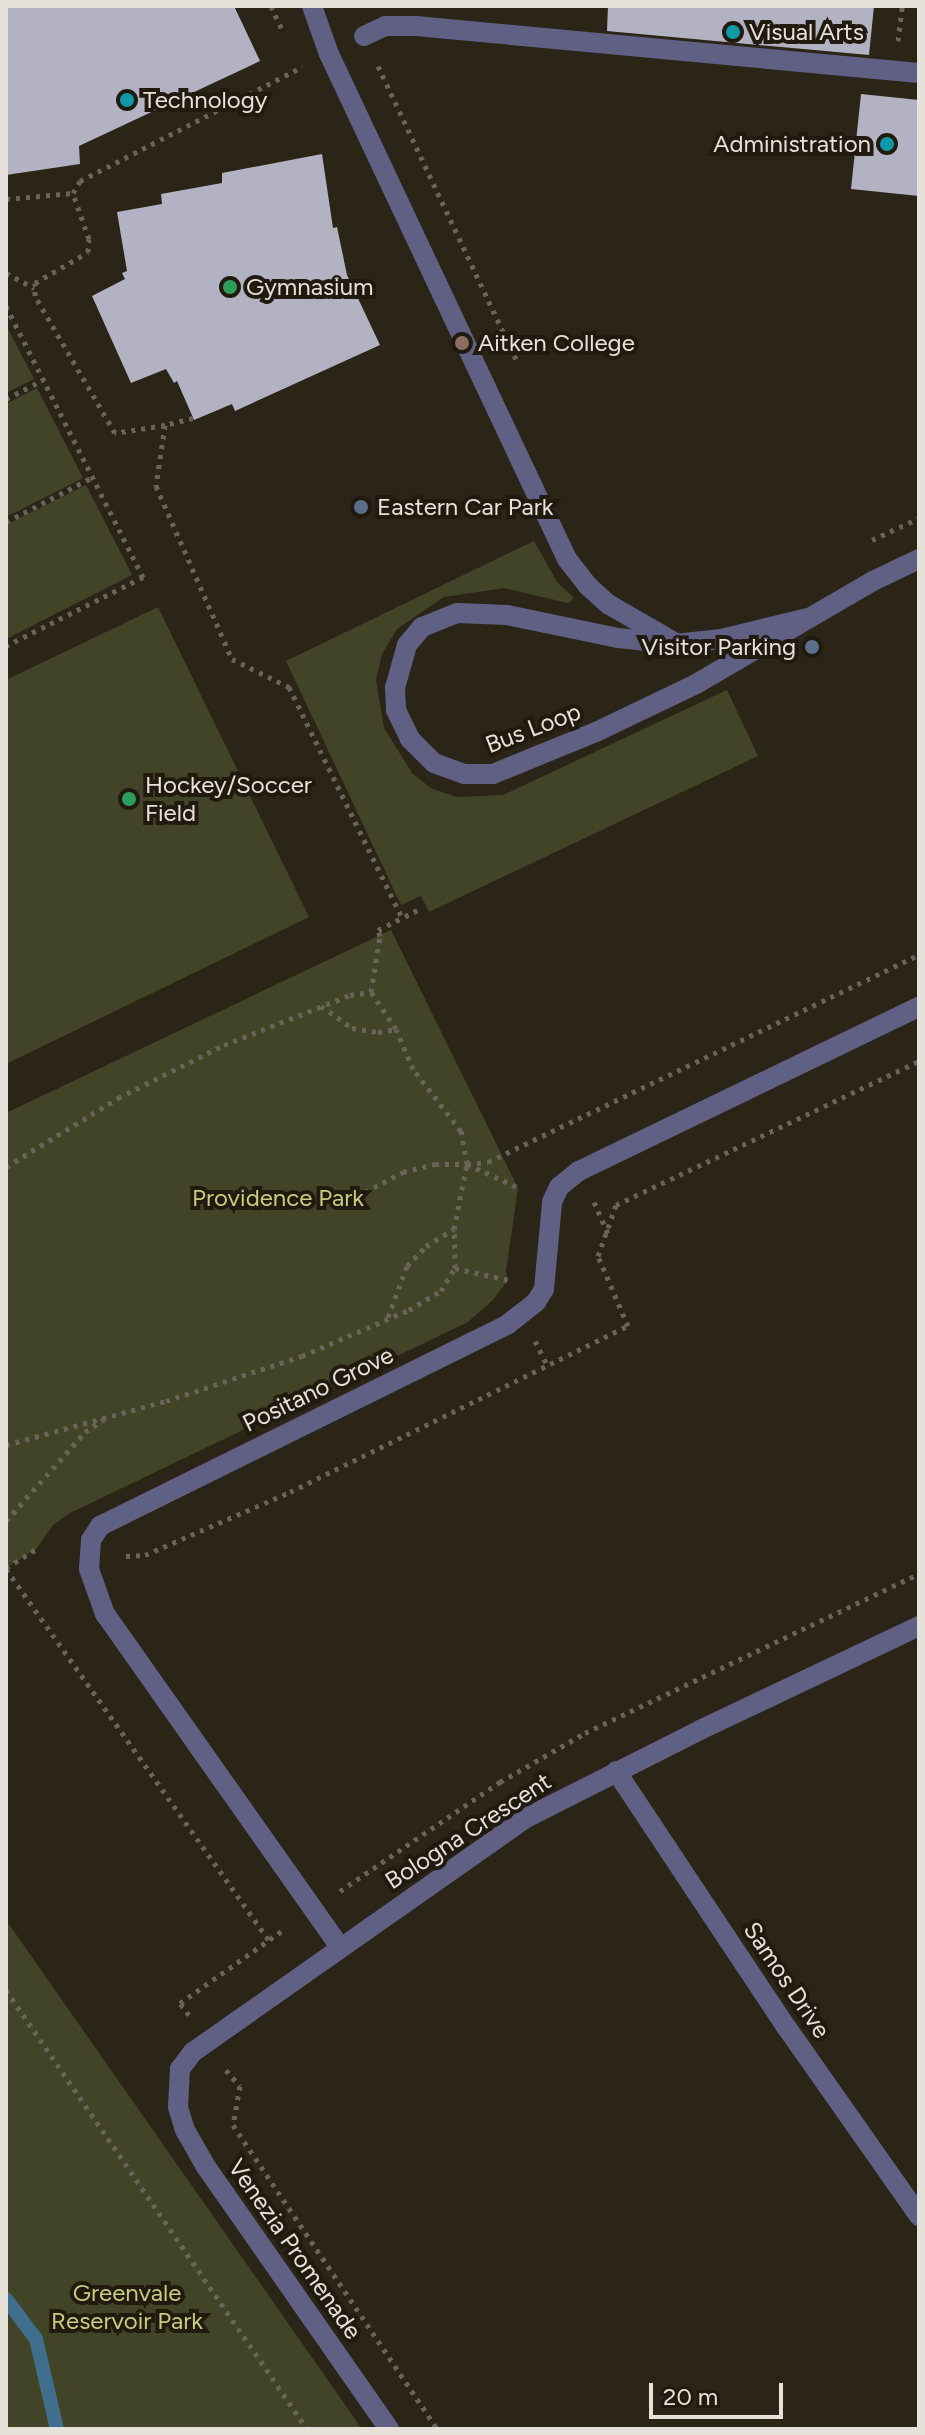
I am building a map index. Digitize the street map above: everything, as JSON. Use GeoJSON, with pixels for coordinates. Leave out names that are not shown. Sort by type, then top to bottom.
{"type":"FeatureCollection","features":[{"type":"Feature","properties":{"kind":"street"},"geometry":{"type":"LineString","coordinates":[[312,6],[329,54],[567,559],[588,586],[608,604],[675,644]]}},
{"type":"Feature","properties":{"kind":"street"},"geometry":{"type":"LineString","coordinates":[[364,36],[385,26],[416,26],[919,73]]}},
{"type":"Feature","properties":{"kind":"street"},"geometry":{"type":"LineString","coordinates":[[808,618],[919,559]]}},
{"type":"Feature","properties":{"kind":"street","name":"Bus Loop"},"geometry":{"type":"LineString","coordinates":[[457,613],[507,615],[618,638],[675,644],[785,626],[808,618],[696,684],[596,732],[493,774],[464,774],[434,763],[410,739],[396,710],[395,688],[407,645],[422,627],[457,613]]}},
{"type":"Feature","properties":{"kind":"street"},"geometry":{"type":"LineString","coordinates":[[552,1202],[559,1187],[579,1171],[919,1007]]}},
{"type":"Feature","properties":{"kind":"street","name":"Positano Grove"},"geometry":{"type":"LineString","coordinates":[[340,1947],[105,1614],[89,1569],[91,1540],[100,1526],[120,1513],[492,1334],[523,1314],[536,1302],[548,1275],[547,1232],[552,1202]]}},
{"type":"Feature","properties":{"kind":"street","name":"Bologna Crescent"},"geometry":{"type":"LineString","coordinates":[[176,2091],[180,2069],[193,2052],[526,1818],[616,1771],[919,1626]]}},
{"type":"Feature","properties":{"kind":"street","name":"Samos Drive"},"geometry":{"type":"LineString","coordinates":[[616,1771],[787,2028],[919,2216]]}},
{"type":"Feature","properties":{"kind":"street","name":"Venezia Promenade"},"geometry":{"type":"LineString","coordinates":[[176,2091],[185,2130],[205,2165],[389,2429]]}},
{"type":"Feature","properties":{"kind":"path"},"geometry":{"type":"LineString","coordinates":[[364,36],[518,364]]}},
{"type":"Feature","properties":{"kind":"path"},"geometry":{"type":"LineString","coordinates":[[34,288],[40,278],[88,252],[89,239],[73,193],[80,181],[314,61]]}},
{"type":"Feature","properties":{"kind":"path"},"geometry":{"type":"LineString","coordinates":[[6,199],[73,193]]}},
{"type":"Feature","properties":{"kind":"path"},"geometry":{"type":"LineString","coordinates":[[6,273],[34,288],[115,433],[193,418]]}},
{"type":"Feature","properties":{"kind":"path"},"geometry":{"type":"LineString","coordinates":[[6,306],[143,577],[6,646]]}},
{"type":"Feature","properties":{"kind":"path"},"geometry":{"type":"LineString","coordinates":[[6,399],[43,380]]}},
{"type":"Feature","properties":{"kind":"path"},"geometry":{"type":"LineString","coordinates":[[165,425],[156,486],[232,659],[289,687],[402,918]]}},
{"type":"Feature","properties":{"kind":"path"},"geometry":{"type":"LineString","coordinates":[[6,522],[93,477]]}},
{"type":"Feature","properties":{"kind":"path"},"geometry":{"type":"LineString","coordinates":[[872,540],[919,518]]}},
{"type":"Feature","properties":{"kind":"path"},"geometry":{"type":"LineString","coordinates":[[6,1445],[302,1356],[422,1303],[441,1291],[455,1268],[454,1229],[467,1164],[461,1131],[413,1069],[396,1029],[371,992],[380,936],[378,930],[422,908]]}},
{"type":"Feature","properties":{"kind":"path"},"geometry":{"type":"LineString","coordinates":[[365,1192],[403,1172],[435,1164],[488,1162],[919,955]]}},
{"type":"Feature","properties":{"kind":"path"},"geometry":{"type":"LineString","coordinates":[[6,1167],[172,1071],[321,1006],[371,992]]}},
{"type":"Feature","properties":{"kind":"path"},"geometry":{"type":"LineString","coordinates":[[321,1006],[352,1028],[378,1032],[396,1029]]}},
{"type":"Feature","properties":{"kind":"path"},"geometry":{"type":"LineString","coordinates":[[126,1556],[145,1555],[290,1492],[628,1326],[598,1256],[616,1205],[919,1061]]}},
{"type":"Feature","properties":{"kind":"path"},"geometry":{"type":"LineString","coordinates":[[467,1164],[552,1202]]}},
{"type":"Feature","properties":{"kind":"path"},"geometry":{"type":"LineString","coordinates":[[594,1201],[608,1233]]}},
{"type":"Feature","properties":{"kind":"path"},"geometry":{"type":"LineString","coordinates":[[388,1317],[407,1266],[426,1246],[454,1229]]}},
{"type":"Feature","properties":{"kind":"path"},"geometry":{"type":"LineString","coordinates":[[455,1268],[508,1280]]}},
{"type":"Feature","properties":{"kind":"path"},"geometry":{"type":"LineString","coordinates":[[535,1340],[547,1365]]}},
{"type":"Feature","properties":{"kind":"path"},"geometry":{"type":"LineString","coordinates":[[6,1521],[85,1432],[108,1416]]}},
{"type":"Feature","properties":{"kind":"path"},"geometry":{"type":"LineString","coordinates":[[36,1549],[6,1568],[269,1941]]}},
{"type":"Feature","properties":{"kind":"path"},"geometry":{"type":"LineString","coordinates":[[336,1894],[500,1782],[585,1733],[919,1574]]}},
{"type":"Feature","properties":{"kind":"path"},"geometry":{"type":"LineString","coordinates":[[192,2019],[180,2003],[288,1927]]}},
{"type":"Feature","properties":{"kind":"path"},"geometry":{"type":"LineString","coordinates":[[6,1990],[307,2429]]}},
{"type":"Feature","properties":{"kind":"path"},"geometry":{"type":"LineString","coordinates":[[226,2070],[240,2086],[233,2125],[437,2429]]}},
{"type":"Feature","properties":{"kind":"green space"},"geometry":{"type":"Polygon","coordinates":[[[6,325],[34,379],[6,393],[6,325]]]}},
{"type":"Feature","properties":{"kind":"green space"},"geometry":{"type":"Polygon","coordinates":[[[37,388],[83,478],[6,517],[6,404],[37,388]]]}},
{"type":"Feature","properties":{"kind":"green space"},"geometry":{"type":"Polygon","coordinates":[[[86,485],[132,575],[6,639],[6,525],[86,485]]]}},
{"type":"Feature","properties":{"kind":"green space"},"geometry":{"type":"Polygon","coordinates":[[[534,541],[557,582],[574,598],[568,603],[504,588],[444,597],[397,629],[382,654],[376,680],[384,728],[412,773],[432,789],[457,797],[503,795],[727,690],[758,756],[429,912],[421,896],[401,905],[286,661],[534,541]]]}},
{"type":"Feature","properties":{"kind":"green space","name":"Hockey/Soccer Field"},"geometry":{"type":"Polygon","coordinates":[[[158,607],[309,917],[6,1064],[6,680],[158,607]]]}},
{"type":"Feature","properties":{"kind":"green space","name":"Providence Park"},"geometry":{"type":"Polygon","coordinates":[[[391,930],[518,1188],[506,1271],[508,1280],[493,1300],[468,1322],[70,1513],[53,1525],[36,1549],[6,1568],[6,1113],[391,930]]]}},
{"type":"Feature","properties":{"kind":"green space","name":"Greenvale Reservoir Park"},"geometry":{"type":"Polygon","coordinates":[[[6,1920],[362,2429],[6,2429],[6,1920]]]}},
{"type":"Feature","properties":{"kind":"building","name":"Technology"},"geometry":{"type":"Polygon","coordinates":[[[6,6],[234,6],[260,61],[79,146],[80,164],[6,175],[6,6]]]}},
{"type":"Feature","properties":{"kind":"building","name":"Visual Arts"},"geometry":{"type":"Polygon","coordinates":[[[608,6],[874,6],[869,55],[607,31],[608,6]]]}},
{"type":"Feature","properties":{"kind":"building","name":"Administration"},"geometry":{"type":"Polygon","coordinates":[[[861,94],[919,100],[919,196],[851,189],[861,94]]]}},
{"type":"Feature","properties":{"kind":"building","name":"Gymnasium"},"geometry":{"type":"Polygon","coordinates":[[[322,154],[333,228],[337,227],[347,275],[380,345],[235,411],[232,404],[194,420],[177,381],[174,383],[166,369],[131,383],[92,296],[125,279],[122,273],[127,271],[117,212],[162,204],[161,194],[222,183],[222,173],[322,154]]]}},
{"type":"Feature","properties":{"kind":"waterway"},"geometry":{"type":"LineString","coordinates":[[6,2299],[36,2339],[57,2429]]}},
{"type":"Feature","properties":{"kind":"place","name":"Visual Arts"},"geometry":{"type":"Point","coordinates":[733,32]}},
{"type":"Feature","properties":{"kind":"place","name":"Technology"},"geometry":{"type":"Point","coordinates":[127,100]}},
{"type":"Feature","properties":{"kind":"place","name":"Administration"},"geometry":{"type":"Point","coordinates":[887,144]}},
{"type":"Feature","properties":{"kind":"place","name":"Gymnasium"},"geometry":{"type":"Point","coordinates":[230,287]}},
{"type":"Feature","properties":{"kind":"place","name":"Aitken College"},"geometry":{"type":"Point","coordinates":[462,343]}},
{"type":"Feature","properties":{"kind":"place","name":"Eastern Car Park"},"geometry":{"type":"Point","coordinates":[361,507]}},
{"type":"Feature","properties":{"kind":"place","name":"Visitor Parking"},"geometry":{"type":"Point","coordinates":[812,647]}},
{"type":"Feature","properties":{"kind":"place","name":"Hockey/Soccer Field"},"geometry":{"type":"Point","coordinates":[129,799]}}]}
